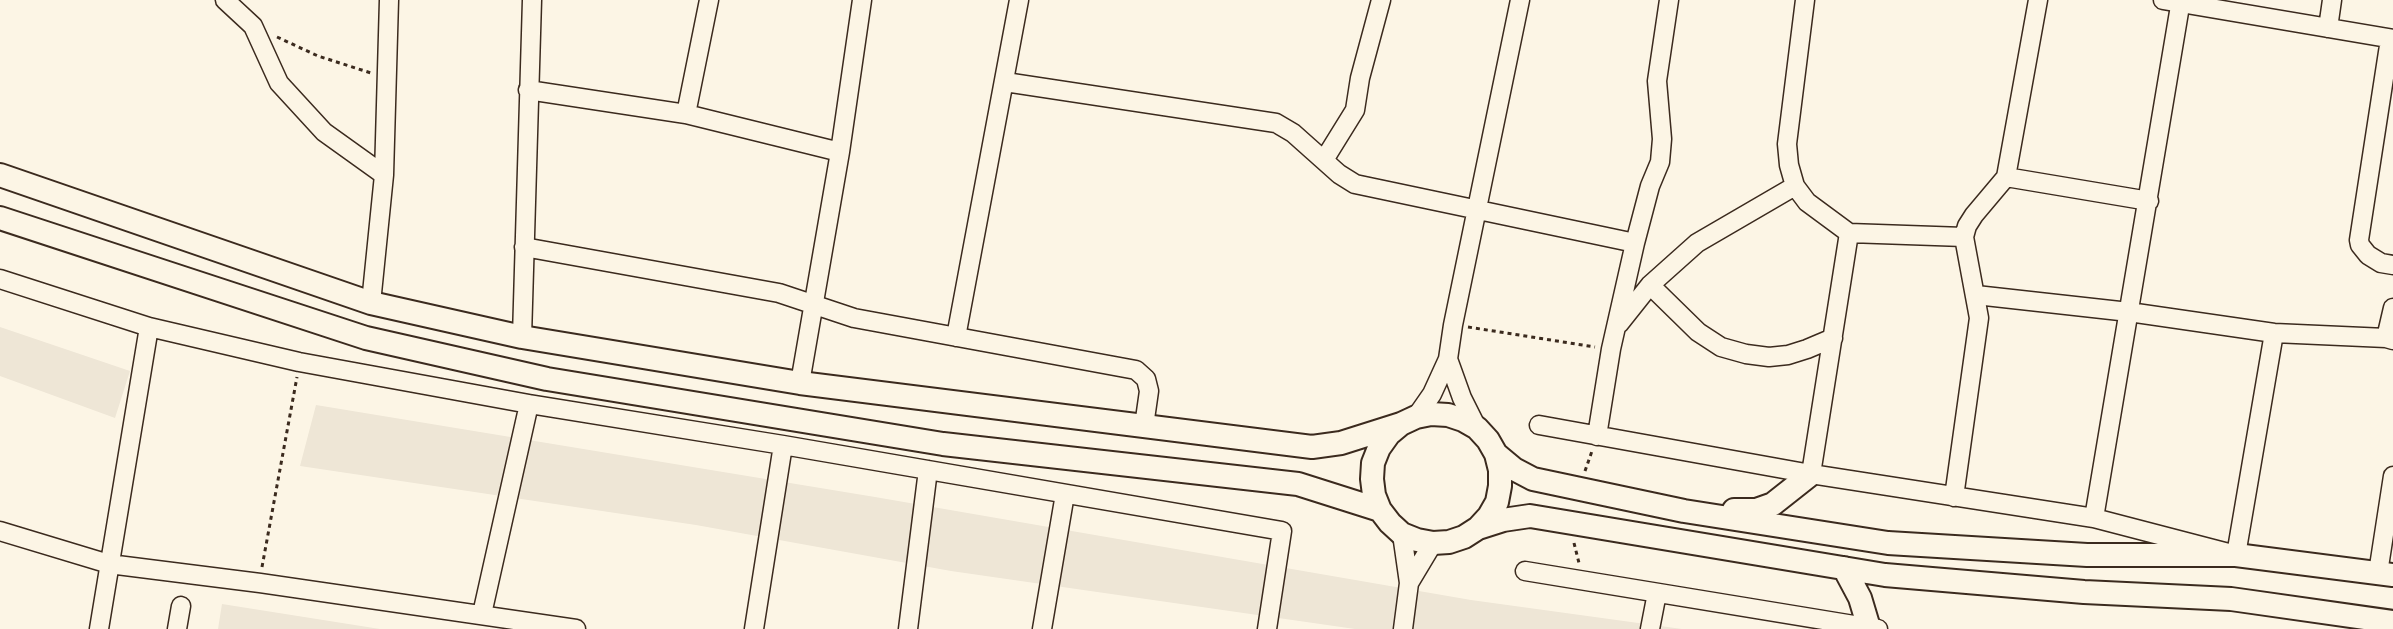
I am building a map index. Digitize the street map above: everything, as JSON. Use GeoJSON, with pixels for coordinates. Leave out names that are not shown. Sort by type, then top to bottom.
{"type":"FeatureCollection","features":[{"type":"Feature","properties":{"kind":"main road"},"geometry":{"type":"LineString","coordinates":[[0,175],[371,303],[522,337],[800,382],[1312,447],[1341,443],[1431,414],[1448,415],[1463,420],[1477,428],[1488,440],[1496,454],[1500,470],[1500,486],[1493,509],[1478,528]]}},
{"type":"Feature","properties":{"kind":"main road"},"geometry":{"type":"LineString","coordinates":[[0,218],[366,338],[547,379],[943,444],[1298,484],[1380,510]]}},
{"type":"Feature","properties":{"kind":"main road"},"geometry":{"type":"LineString","coordinates":[[1408,421],[1384,441],[1373,463],[1372,479],[1374,495],[1380,510],[1402,534],[1417,540],[1433,543],[1449,542],[1464,537],[1478,528],[1503,520],[1530,516],[1885,575],[2074,591],[2231,599],[2393,622]]}},
{"type":"Feature","properties":{"kind":"main road"},"geometry":{"type":"LineString","coordinates":[[1496,454],[1514,469],[1533,479],[1684,511],[1888,542],[2086,555],[2236,556],[2385,574]]}},
{"type":"Feature","properties":{"kind":"main road"},"geometry":{"type":"LineString","coordinates":[[1684,511],[1746,510],[1764,507],[1773,504],[1811,474]]}},
{"type":"Feature","properties":{"kind":"main road"},"geometry":{"type":"LineString","coordinates":[[1844,568],[1860,598],[1872,629]]}},
{"type":"Feature","properties":{"kind":"street"},"geometry":{"type":"LineString","coordinates":[[225,0],[253,26],[279,83],[324,132],[384,175]]}},
{"type":"Feature","properties":{"kind":"street"},"geometry":{"type":"LineString","coordinates":[[371,303],[384,175],[389,0]]}},
{"type":"Feature","properties":{"kind":"street"},"geometry":{"type":"LineString","coordinates":[[522,337],[532,0]]}},
{"type":"Feature","properties":{"kind":"street"},"geometry":{"type":"LineString","coordinates":[[686,114],[709,0]]}},
{"type":"Feature","properties":{"kind":"street"},"geometry":{"type":"LineString","coordinates":[[800,382],[840,152],[862,0]]}},
{"type":"Feature","properties":{"kind":"street"},"geometry":{"type":"LineString","coordinates":[[956,337],[1019,0]]}},
{"type":"Feature","properties":{"kind":"street"},"geometry":{"type":"LineString","coordinates":[[1324,160],[1355,110],[1360,78],[1381,0]]}},
{"type":"Feature","properties":{"kind":"street"},"geometry":{"type":"LineString","coordinates":[[1408,421],[1432,394],[1448,359],[1452,325],[1520,0]]}},
{"type":"Feature","properties":{"kind":"street"},"geometry":{"type":"LineString","coordinates":[[1597,436],[1615,328],[1650,186],[1660,162],[1662,139],[1657,81],[1669,0]]}},
{"type":"Feature","properties":{"kind":"street"},"geometry":{"type":"LineString","coordinates":[[1806,0],[1786,144],[1795,186],[1807,202],[1849,233],[1964,237]]}},
{"type":"Feature","properties":{"kind":"street"},"geometry":{"type":"LineString","coordinates":[[1954,497],[1979,318],[1964,237],[1966,226],[2006,177],[2038,0]]}},
{"type":"Feature","properties":{"kind":"street"},"geometry":{"type":"LineString","coordinates":[[2163,0],[2181,1],[2391,39],[2359,240],[2360,246],[2368,255],[2381,263],[2393,265]]}},
{"type":"Feature","properties":{"kind":"street"},"geometry":{"type":"LineString","coordinates":[[2328,28],[2332,0]]}},
{"type":"Feature","properties":{"kind":"street"},"geometry":{"type":"LineString","coordinates":[[2094,518],[2181,1]]}},
{"type":"Feature","properties":{"kind":"street"},"geometry":{"type":"LineString","coordinates":[[1005,82],[1276,123],[1292,133],[1339,174],[1355,184],[1635,243]]}},
{"type":"Feature","properties":{"kind":"street"},"geometry":{"type":"LineString","coordinates":[[528,90],[686,114],[840,152]]}},
{"type":"Feature","properties":{"kind":"street"},"geometry":{"type":"LineString","coordinates":[[2006,177],[2149,200]]}},
{"type":"Feature","properties":{"kind":"street"},"geometry":{"type":"LineString","coordinates":[[1615,328],[1650,285],[1697,242],[1795,186]]}},
{"type":"Feature","properties":{"kind":"street"},"geometry":{"type":"LineString","coordinates":[[1811,474],[1849,233]]}},
{"type":"Feature","properties":{"kind":"street"},"geometry":{"type":"LineString","coordinates":[[524,247],[779,293],[846,317],[1136,370],[1146,379],[1149,391],[1144,426]]}},
{"type":"Feature","properties":{"kind":"street"},"geometry":{"type":"LineString","coordinates":[[0,279],[149,327],[299,362],[529,404],[1282,530],[1267,629]]}},
{"type":"Feature","properties":{"kind":"street"},"geometry":{"type":"LineString","coordinates":[[1650,285],[1698,332],[1722,347],[1746,354],[1769,357],[1788,355],[1833,338]]}},
{"type":"Feature","properties":{"kind":"street"},"geometry":{"type":"LineString","coordinates":[[1976,295],[2129,312],[2274,333],[2389,339],[2393,308]]}},
{"type":"Feature","properties":{"kind":"street"},"geometry":{"type":"LineString","coordinates":[[99,629],[149,327]]}},
{"type":"Feature","properties":{"kind":"street"},"geometry":{"type":"LineString","coordinates":[[1539,425],[1811,474],[2094,518],[2236,556],[2274,333]]}},
{"type":"Feature","properties":{"kind":"street"},"geometry":{"type":"LineString","coordinates":[[1448,359],[1462,398],[1477,428]]}},
{"type":"Feature","properties":{"kind":"street"},"geometry":{"type":"LineString","coordinates":[[482,614],[529,404]]}},
{"type":"Feature","properties":{"kind":"street"},"geometry":{"type":"LineString","coordinates":[[754,629],[783,445]]}},
{"type":"Feature","properties":{"kind":"street"},"geometry":{"type":"LineString","coordinates":[[908,629],[928,470]]}},
{"type":"Feature","properties":{"kind":"street"},"geometry":{"type":"LineString","coordinates":[[2385,574],[2393,476]]}},
{"type":"Feature","properties":{"kind":"street"},"geometry":{"type":"LineString","coordinates":[[1042,629],[1065,494]]}},
{"type":"Feature","properties":{"kind":"street"},"geometry":{"type":"LineString","coordinates":[[0,531],[109,564],[260,583],[576,629]]}},
{"type":"Feature","properties":{"kind":"street"},"geometry":{"type":"LineString","coordinates":[[1402,534],[1409,583],[1403,629]]}},
{"type":"Feature","properties":{"kind":"street"},"geometry":{"type":"LineString","coordinates":[[1409,583],[1433,543]]}},
{"type":"Feature","properties":{"kind":"street"},"geometry":{"type":"LineString","coordinates":[[1525,571],[1872,629]]}},
{"type":"Feature","properties":{"kind":"street"},"geometry":{"type":"LineString","coordinates":[[1650,629],[1657,593]]}},
{"type":"Feature","properties":{"kind":"street"},"geometry":{"type":"LineString","coordinates":[[177,629],[181,606]]}},
{"type":"Feature","properties":{"kind":"path"},"geometry":{"type":"LineString","coordinates":[[253,26],[318,56],[386,78]]}},
{"type":"Feature","properties":{"kind":"path"},"geometry":{"type":"LineString","coordinates":[[1452,325],[1611,350]]}},
{"type":"Feature","properties":{"kind":"path"},"geometry":{"type":"LineString","coordinates":[[260,583],[299,362]]}},
{"type":"Feature","properties":{"kind":"path"},"geometry":{"type":"LineString","coordinates":[[1579,488],[1597,436]]}},
{"type":"Feature","properties":{"kind":"path"},"geometry":{"type":"LineString","coordinates":[[1570,523],[1583,581]]}},
{"type":"Feature","properties":{"kind":"shaded area"},"geometry":{"type":"Polygon","coordinates":[[[0,327],[130,371],[115,418],[0,376],[0,327]]]}},
{"type":"Feature","properties":{"kind":"shaded area"},"geometry":{"type":"Polygon","coordinates":[[[316,405],[875,497],[1471,600],[1682,629],[1355,629],[951,571],[696,525],[300,466],[316,405]]]}},
{"type":"Feature","properties":{"kind":"shaded area"},"geometry":{"type":"Polygon","coordinates":[[[222,604],[380,629],[218,629],[222,604]]]}}]}
